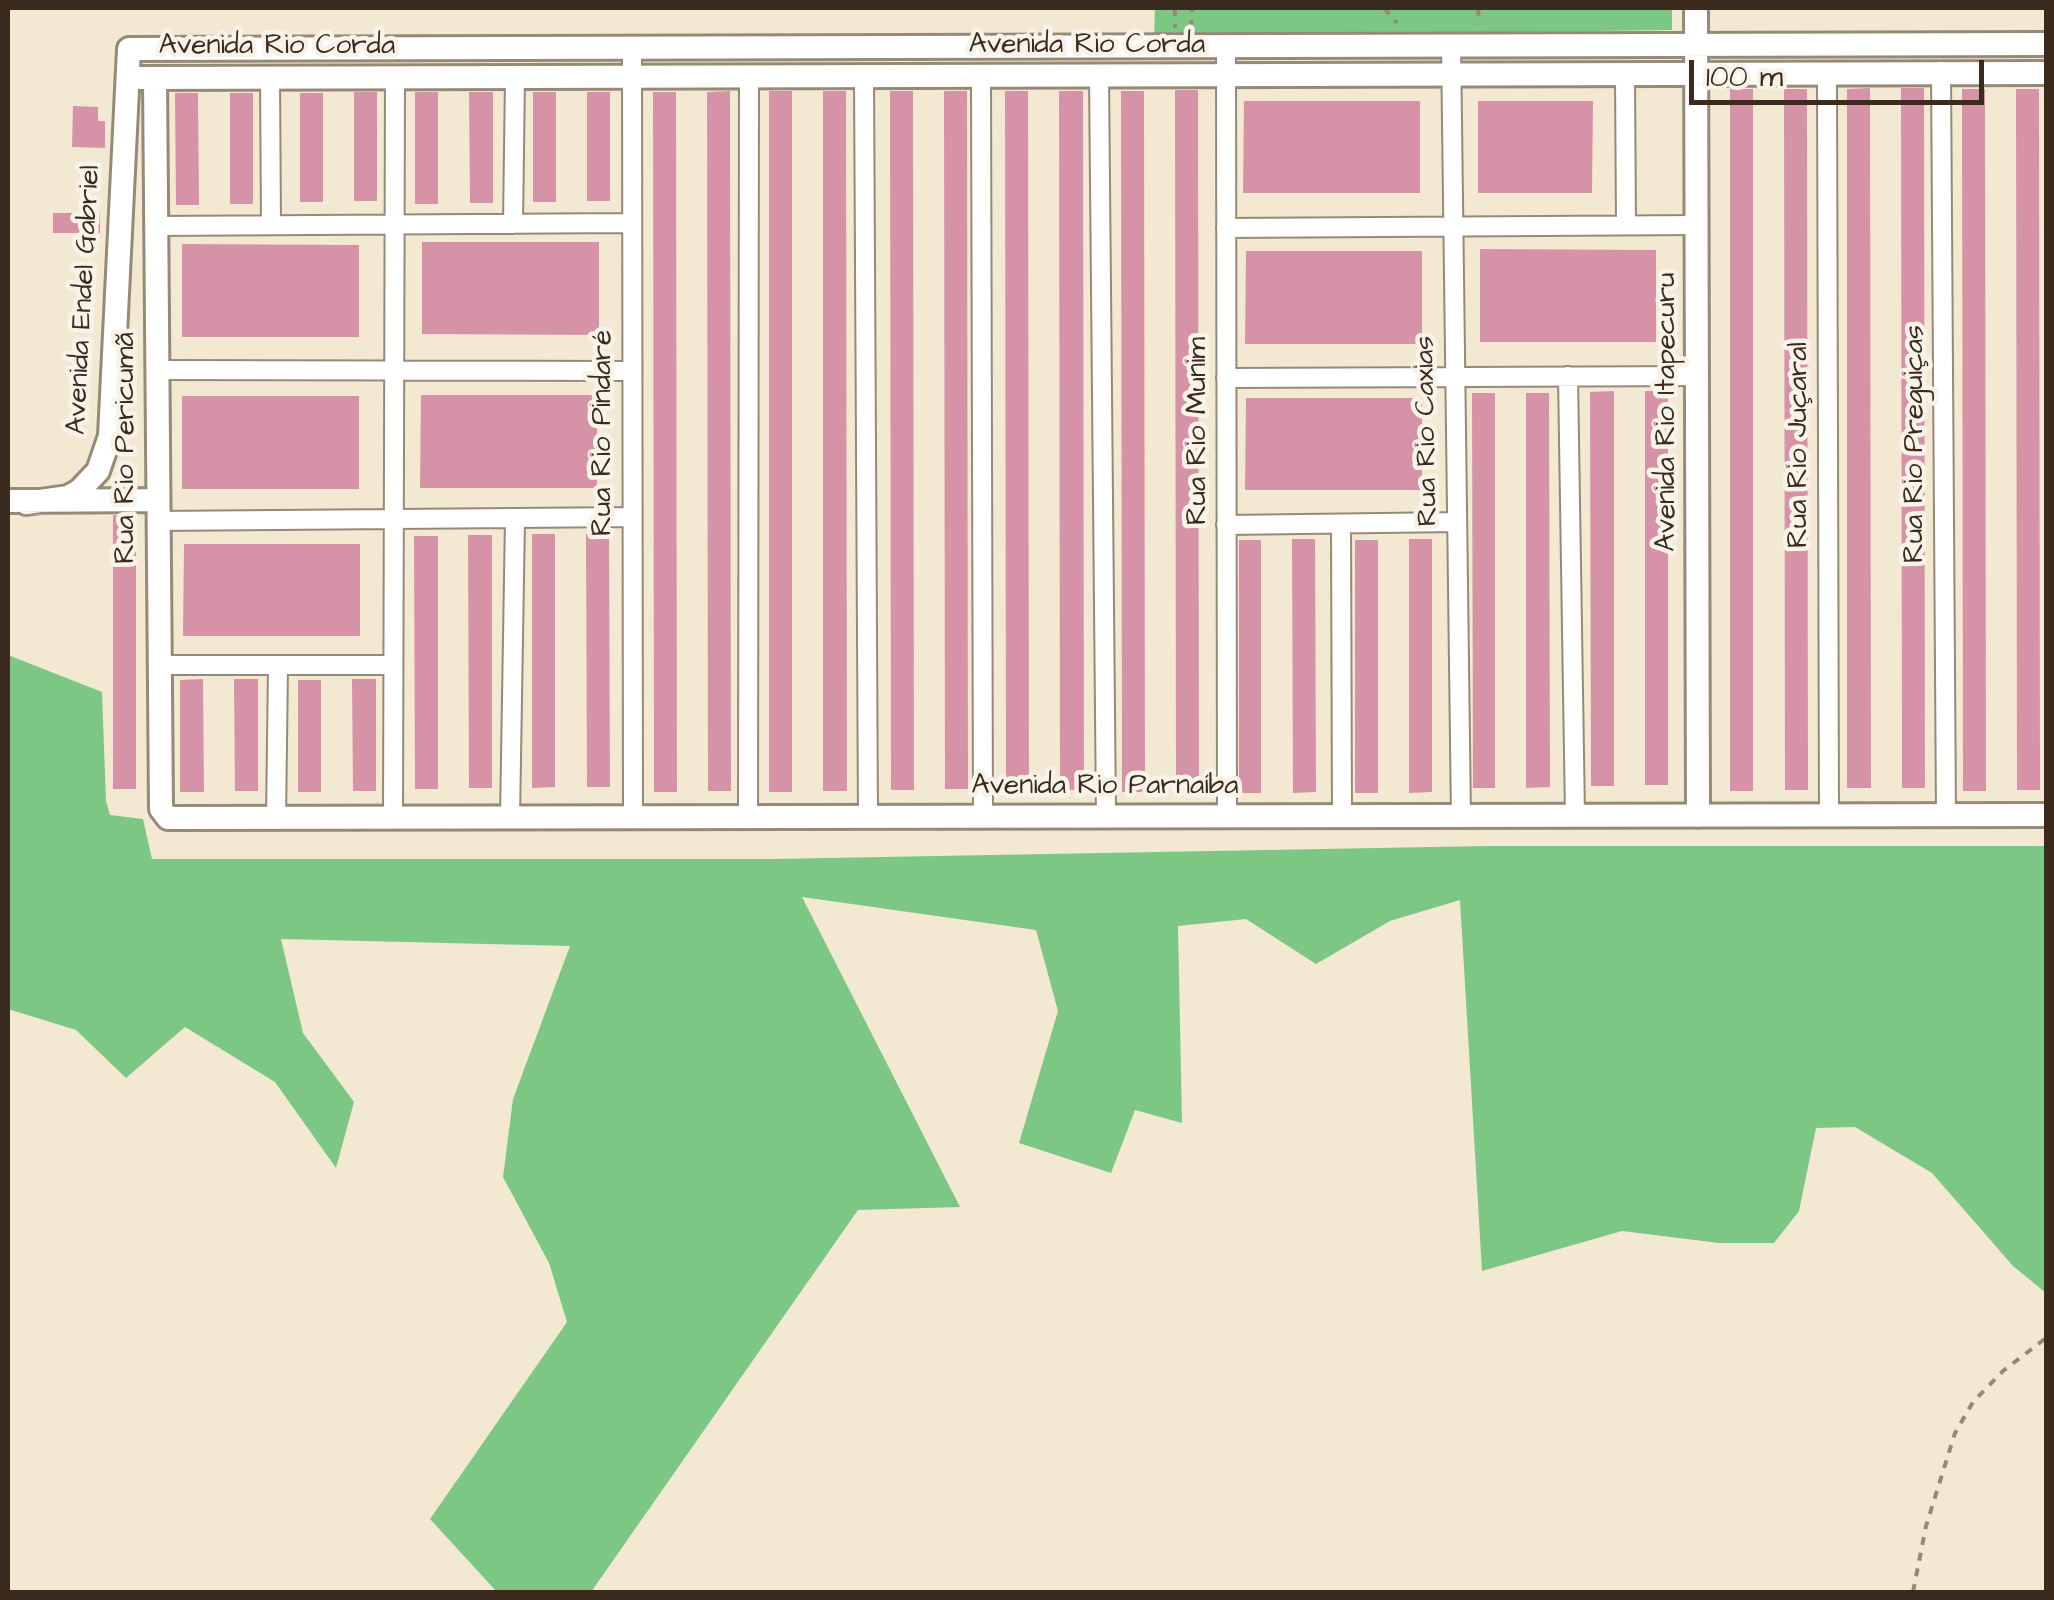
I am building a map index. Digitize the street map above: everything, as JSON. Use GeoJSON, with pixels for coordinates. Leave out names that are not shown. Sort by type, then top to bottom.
{"type":"FeatureCollection","features":[{"type":"Feature","properties":{"kind":"street","name":"Avenida Rio Itapecuru"},"geometry":{"type":"LineString","coordinates":[[1696,8],[1698,816]]}},
{"type":"Feature","properties":{"kind":"street","name":"Rua Rio Caxias"},"geometry":{"type":"LineString","coordinates":[[1452,44],[1461,816]]}},
{"type":"Feature","properties":{"kind":"street","name":"Avenida Rio Corda"},"geometry":{"type":"LineString","coordinates":[[129,49],[2046,44]]}},
{"type":"Feature","properties":{"kind":"street","name":"Rua Rio Munim"},"geometry":{"type":"LineString","coordinates":[[1226,46],[1227,817]]}},
{"type":"Feature","properties":{"kind":"street","name":"Rua Rio Pindaré"},"geometry":{"type":"LineString","coordinates":[[632,48],[632,818]]}},
{"type":"Feature","properties":{"kind":"street","name":"Avenida Endel Gabriel"},"geometry":{"type":"LineString","coordinates":[[17,502],[68,497],[79,491],[98,471],[110,436],[129,49]]}},
{"type":"Feature","properties":{"kind":"street","name":"Rua Rio Preguiças"},"geometry":{"type":"LineString","coordinates":[[1941,72],[1946,816]]}},
{"type":"Feature","properties":{"kind":"street","name":"Rua Rio Juçaral"},"geometry":{"type":"LineString","coordinates":[[1826,73],[1829,816]]}},
{"type":"Feature","properties":{"kind":"street","name":"Avenida Rio Corda"},"geometry":{"type":"LineString","coordinates":[[127,78],[2046,73]]}},
{"type":"Feature","properties":{"kind":"street"},"geometry":{"type":"LineString","coordinates":[[1625,75],[1626,225]]}},
{"type":"Feature","properties":{"kind":"street"},"geometry":{"type":"LineString","coordinates":[[748,818],[749,76]]}},
{"type":"Feature","properties":{"kind":"street"},"geometry":{"type":"LineString","coordinates":[[864,76],[868,818]]}},
{"type":"Feature","properties":{"kind":"street"},"geometry":{"type":"LineString","coordinates":[[981,76],[984,817]]}},
{"type":"Feature","properties":{"kind":"street"},"geometry":{"type":"LineString","coordinates":[[1099,76],[1106,817]]}},
{"type":"Feature","properties":{"kind":"street"},"geometry":{"type":"LineString","coordinates":[[270,77],[270,225]]}},
{"type":"Feature","properties":{"kind":"street"},"geometry":{"type":"LineString","coordinates":[[393,818],[395,77]]}},
{"type":"Feature","properties":{"kind":"street"},"geometry":{"type":"LineString","coordinates":[[513,224],[516,77]]}},
{"type":"Feature","properties":{"kind":"street","name":"Rua Rio Pericumã"},"geometry":{"type":"LineString","coordinates":[[155,78],[159,665],[161,809],[165,816]]}},
{"type":"Feature","properties":{"kind":"street"},"geometry":{"type":"LineString","coordinates":[[156,226],[631,223]]}},
{"type":"Feature","properties":{"kind":"street"},"geometry":{"type":"LineString","coordinates":[[1226,228],[1698,225]]}},
{"type":"Feature","properties":{"kind":"street"},"geometry":{"type":"LineString","coordinates":[[156,370],[632,370]]}},
{"type":"Feature","properties":{"kind":"street"},"geometry":{"type":"LineString","coordinates":[[1568,376],[1575,816]]}},
{"type":"Feature","properties":{"kind":"street"},"geometry":{"type":"LineString","coordinates":[[1226,378],[1699,376]]}},
{"type":"Feature","properties":{"kind":"street"},"geometry":{"type":"LineString","coordinates":[[17,502],[394,520],[632,518]]}},
{"type":"Feature","properties":{"kind":"street"},"geometry":{"type":"LineString","coordinates":[[510,818],[515,520]]}},
{"type":"Feature","properties":{"kind":"street"},"geometry":{"type":"LineString","coordinates":[[1226,525],[1457,522]]}},
{"type":"Feature","properties":{"kind":"street"},"geometry":{"type":"LineString","coordinates":[[1341,524],[1342,816]]}},
{"type":"Feature","properties":{"kind":"street"},"geometry":{"type":"LineString","coordinates":[[159,665],[394,665]]}},
{"type":"Feature","properties":{"kind":"street"},"geometry":{"type":"LineString","coordinates":[[276,818],[278,667]]}},
{"type":"Feature","properties":{"kind":"street","name":"Avenida Rio Parnaíba"},"geometry":{"type":"LineString","coordinates":[[165,816],[171,819],[2046,815]]}},
{"type":"Feature","properties":{"kind":"path"},"geometry":{"type":"LineString","coordinates":[[1913,1592],[1926,1526],[1955,1433],[1973,1402],[2003,1370],[2046,1338]]}},
{"type":"Feature","properties":{"kind":"green space"},"geometry":{"type":"Polygon","coordinates":[[[1155,8],[1672,8],[1672,30],[1154,37],[1155,8]]]}},
{"type":"Feature","properties":{"kind":"green space"},"geometry":{"type":"Polygon","coordinates":[[[8,655],[102,692],[106,801],[110,815],[143,819],[152,859],[772,859],[1487,846],[2046,846],[2046,1293],[2013,1266],[1932,1173],[1855,1127],[1816,1128],[1799,1211],[1774,1243],[1719,1243],[1622,1231],[1482,1271],[1460,900],[1390,921],[1316,964],[1246,919],[1178,926],[1182,1123],[1135,1110],[1111,1173],[1019,1143],[1058,1011],[1036,930],[802,897],[960,1207],[858,1210],[591,1592],[497,1592],[430,1519],[567,1322],[549,1263],[503,1177],[513,1099],[570,946],[281,939],[303,1033],[354,1102],[336,1168],[275,1082],[185,1027],[126,1078],[76,1030],[8,1009],[8,655]]]}},
{"type":"Feature","properties":{"kind":"building"},"geometry":{"type":"Polygon","coordinates":[[[1870,88],[1871,788],[1847,788],[1847,89],[1870,88]]]}},
{"type":"Feature","properties":{"kind":"building"},"geometry":{"type":"Polygon","coordinates":[[[1901,88],[1924,88],[1925,788],[1902,788],[1901,88]]]}},
{"type":"Feature","properties":{"kind":"building"},"geometry":{"type":"Polygon","coordinates":[[[1730,89],[1753,89],[1753,791],[1730,791],[1730,89]]]}},
{"type":"Feature","properties":{"kind":"building"},"geometry":{"type":"Polygon","coordinates":[[[1784,89],[1807,89],[1808,790],[1785,790],[1784,89]]]}},
{"type":"Feature","properties":{"kind":"building"},"geometry":{"type":"Polygon","coordinates":[[[1962,89],[1985,89],[1986,791],[1963,791],[1962,89]]]}},
{"type":"Feature","properties":{"kind":"building"},"geometry":{"type":"Polygon","coordinates":[[[2016,89],[2039,89],[2040,790],[2017,790],[2016,89]]]}},
{"type":"Feature","properties":{"kind":"building"},"geometry":{"type":"Polygon","coordinates":[[[1175,90],[1198,90],[1199,791],[1176,791],[1175,90]]]}},
{"type":"Feature","properties":{"kind":"building"},"geometry":{"type":"Polygon","coordinates":[[[730,91],[731,791],[708,791],[707,92],[730,91]]]}},
{"type":"Feature","properties":{"kind":"building"},"geometry":{"type":"Polygon","coordinates":[[[769,91],[792,91],[792,792],[769,792],[769,91]]]}},
{"type":"Feature","properties":{"kind":"building"},"geometry":{"type":"Polygon","coordinates":[[[823,91],[846,91],[847,791],[823,791],[823,91]]]}},
{"type":"Feature","properties":{"kind":"building"},"geometry":{"type":"Polygon","coordinates":[[[890,91],[913,91],[914,790],[891,790],[890,91]]]}},
{"type":"Feature","properties":{"kind":"building"},"geometry":{"type":"Polygon","coordinates":[[[944,91],[967,91],[968,789],[945,789],[944,91]]]}},
{"type":"Feature","properties":{"kind":"building"},"geometry":{"type":"Polygon","coordinates":[[[1005,91],[1028,91],[1029,791],[1006,791],[1005,91]]]}},
{"type":"Feature","properties":{"kind":"building"},"geometry":{"type":"Polygon","coordinates":[[[1059,91],[1083,91],[1084,790],[1060,790],[1059,91]]]}},
{"type":"Feature","properties":{"kind":"building"},"geometry":{"type":"Polygon","coordinates":[[[1121,91],[1144,91],[1145,792],[1122,792],[1121,91]]]}},
{"type":"Feature","properties":{"kind":"building"},"geometry":{"type":"Polygon","coordinates":[[[354,92],[377,92],[377,201],[354,201],[354,92]]]}},
{"type":"Feature","properties":{"kind":"building"},"geometry":{"type":"Polygon","coordinates":[[[415,92],[438,92],[438,204],[415,204],[415,92]]]}},
{"type":"Feature","properties":{"kind":"building"},"geometry":{"type":"Polygon","coordinates":[[[469,92],[493,92],[493,203],[470,203],[469,92]]]}},
{"type":"Feature","properties":{"kind":"building"},"geometry":{"type":"Polygon","coordinates":[[[533,92],[556,92],[556,202],[533,202],[533,92]]]}},
{"type":"Feature","properties":{"kind":"building"},"geometry":{"type":"Polygon","coordinates":[[[587,92],[610,92],[610,201],[587,201],[587,92]]]}},
{"type":"Feature","properties":{"kind":"building"},"geometry":{"type":"Polygon","coordinates":[[[653,92],[676,92],[677,792],[654,792],[653,92]]]}},
{"type":"Feature","properties":{"kind":"building"},"geometry":{"type":"Polygon","coordinates":[[[175,93],[198,93],[199,205],[176,205],[175,93]]]}},
{"type":"Feature","properties":{"kind":"building"},"geometry":{"type":"Polygon","coordinates":[[[230,93],[253,93],[253,204],[230,204],[230,93]]]}},
{"type":"Feature","properties":{"kind":"building"},"geometry":{"type":"Polygon","coordinates":[[[300,93],[323,93],[323,202],[300,202],[300,93]]]}},
{"type":"Feature","properties":{"kind":"building"},"geometry":{"type":"Polygon","coordinates":[[[1244,101],[1420,101],[1420,193],[1243,193],[1244,101]]]}},
{"type":"Feature","properties":{"kind":"building"},"geometry":{"type":"Polygon","coordinates":[[[1478,101],[1593,101],[1592,193],[1478,193],[1478,101]]]}},
{"type":"Feature","properties":{"kind":"building"},"geometry":{"type":"Polygon","coordinates":[[[73,106],[98,107],[98,121],[105,121],[105,148],[72,147],[73,106]]]}},
{"type":"Feature","properties":{"kind":"building"},"geometry":{"type":"Polygon","coordinates":[[[53,213],[100,213],[100,233],[53,233],[53,213]]]}},
{"type":"Feature","properties":{"kind":"building"},"geometry":{"type":"Polygon","coordinates":[[[422,242],[599,242],[599,335],[422,334],[422,242]]]}},
{"type":"Feature","properties":{"kind":"building"},"geometry":{"type":"Polygon","coordinates":[[[182,244],[359,245],[359,337],[182,337],[182,244]]]}},
{"type":"Feature","properties":{"kind":"building"},"geometry":{"type":"Polygon","coordinates":[[[1480,249],[1656,250],[1656,342],[1480,342],[1480,249]]]}},
{"type":"Feature","properties":{"kind":"building"},"geometry":{"type":"Polygon","coordinates":[[[1246,251],[1422,251],[1422,344],[1245,344],[1246,251]]]}},
{"type":"Feature","properties":{"kind":"building"},"geometry":{"type":"Polygon","coordinates":[[[1614,391],[1614,786],[1591,786],[1590,392],[1614,391]]]}},
{"type":"Feature","properties":{"kind":"building"},"geometry":{"type":"Polygon","coordinates":[[[1645,391],[1668,391],[1668,785],[1645,785],[1645,391]]]}},
{"type":"Feature","properties":{"kind":"building"},"geometry":{"type":"Polygon","coordinates":[[[1472,393],[1495,393],[1495,788],[1473,788],[1472,393]]]}},
{"type":"Feature","properties":{"kind":"building"},"geometry":{"type":"Polygon","coordinates":[[[1526,393],[1549,393],[1550,787],[1526,788],[1526,393]]]}},
{"type":"Feature","properties":{"kind":"building"},"geometry":{"type":"Polygon","coordinates":[[[421,395],[597,395],[597,488],[420,488],[421,395]]]}},
{"type":"Feature","properties":{"kind":"building"},"geometry":{"type":"Polygon","coordinates":[[[182,396],[359,396],[359,489],[182,489],[182,396]]]}},
{"type":"Feature","properties":{"kind":"building"},"geometry":{"type":"Polygon","coordinates":[[[1246,398],[1422,398],[1422,490],[1245,490],[1246,398]]]}},
{"type":"Feature","properties":{"kind":"building"},"geometry":{"type":"Polygon","coordinates":[[[113,515],[136,515],[136,789],[113,789],[113,515]]]}},
{"type":"Feature","properties":{"kind":"building"},"geometry":{"type":"Polygon","coordinates":[[[532,534],[555,534],[555,787],[532,788],[532,534]]]}},
{"type":"Feature","properties":{"kind":"building"},"geometry":{"type":"Polygon","coordinates":[[[586,534],[609,534],[610,787],[587,787],[586,534]]]}},
{"type":"Feature","properties":{"kind":"building"},"geometry":{"type":"Polygon","coordinates":[[[468,535],[492,535],[492,788],[469,788],[468,535]]]}},
{"type":"Feature","properties":{"kind":"building"},"geometry":{"type":"Polygon","coordinates":[[[414,536],[438,536],[438,789],[415,789],[414,536]]]}},
{"type":"Feature","properties":{"kind":"building"},"geometry":{"type":"Polygon","coordinates":[[[1292,539],[1315,539],[1316,792],[1293,793],[1292,539]]]}},
{"type":"Feature","properties":{"kind":"building"},"geometry":{"type":"Polygon","coordinates":[[[1409,539],[1432,539],[1432,792],[1409,793],[1409,539]]]}},
{"type":"Feature","properties":{"kind":"building"},"geometry":{"type":"Polygon","coordinates":[[[1239,540],[1261,540],[1261,793],[1239,793],[1239,540]]]}},
{"type":"Feature","properties":{"kind":"building"},"geometry":{"type":"Polygon","coordinates":[[[1355,540],[1378,540],[1378,793],[1355,793],[1355,540]]]}},
{"type":"Feature","properties":{"kind":"building"},"geometry":{"type":"Polygon","coordinates":[[[184,544],[360,544],[360,636],[183,636],[184,544]]]}},
{"type":"Feature","properties":{"kind":"building"},"geometry":{"type":"Polygon","coordinates":[[[203,679],[204,792],[180,792],[180,680],[203,679]]]}},
{"type":"Feature","properties":{"kind":"building"},"geometry":{"type":"Polygon","coordinates":[[[234,679],[258,679],[258,791],[235,791],[234,679]]]}},
{"type":"Feature","properties":{"kind":"building"},"geometry":{"type":"Polygon","coordinates":[[[352,679],[376,679],[376,791],[353,791],[352,679]]]}},
{"type":"Feature","properties":{"kind":"building"},"geometry":{"type":"Polygon","coordinates":[[[298,680],[321,680],[321,792],[298,792],[298,680]]]}}]}
